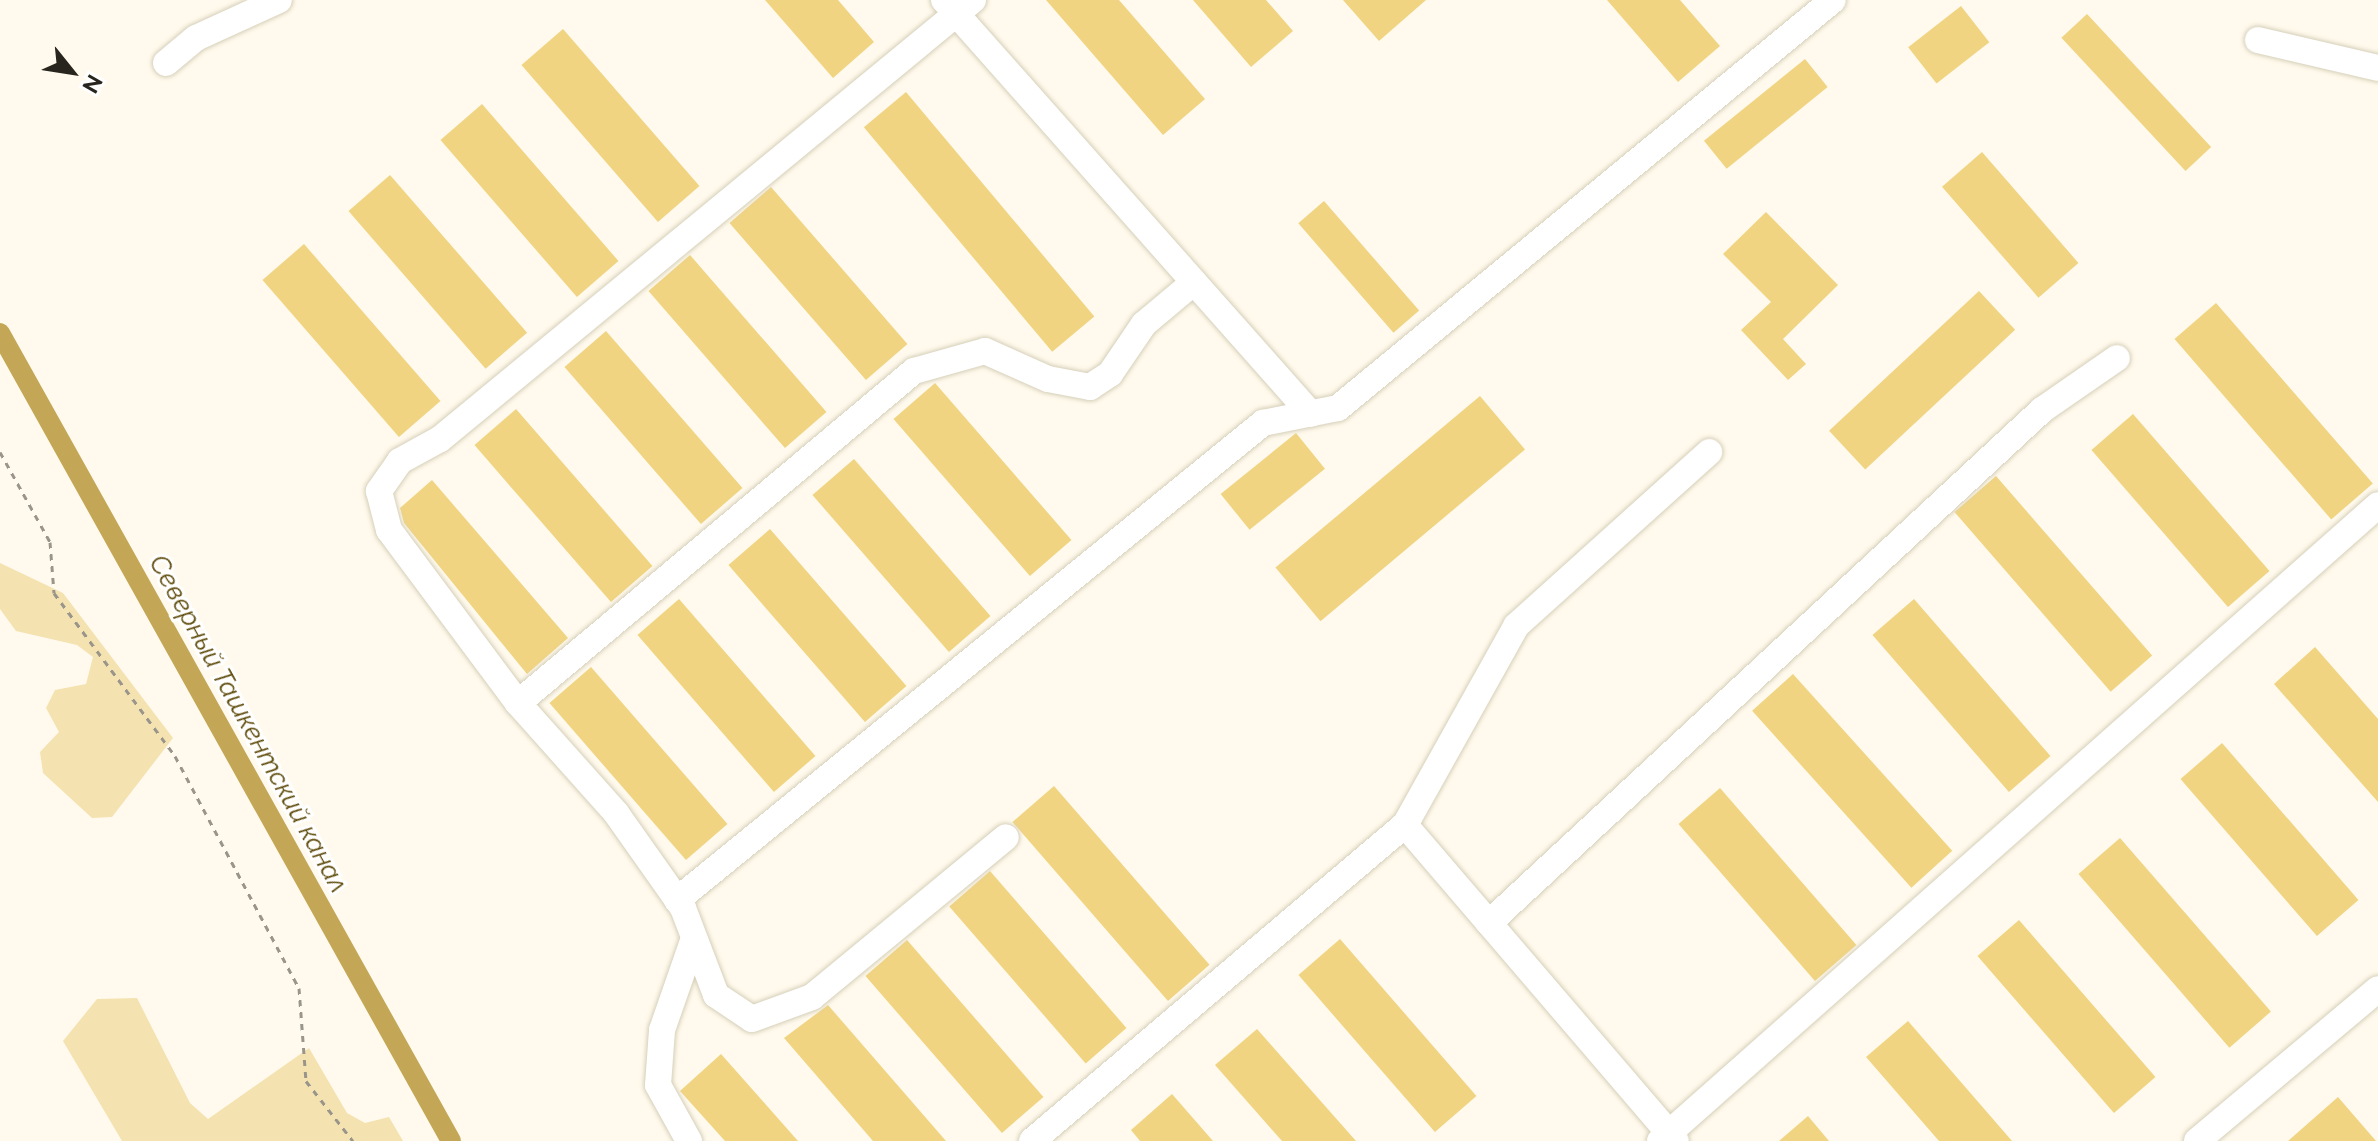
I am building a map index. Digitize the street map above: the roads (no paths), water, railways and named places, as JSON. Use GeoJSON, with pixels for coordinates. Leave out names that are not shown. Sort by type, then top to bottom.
{"type":"FeatureCollection","features":[{"type":"Feature","properties":{"kind":"street"},"geometry":{"type":"LineString","coordinates":[[166,63],[196,38],[279,0]]}},
{"type":"Feature","properties":{"kind":"street"},"geometry":{"type":"LineString","coordinates":[[677,900],[1263,423],[1338,408],[1833,0]]}},
{"type":"Feature","properties":{"kind":"street"},"geometry":{"type":"LineString","coordinates":[[1006,837],[812,997],[752,1019],[716,995],[677,900],[616,813],[518,703],[389,530],[379,491],[400,461],[440,439],[958,5],[1311,414]]}},
{"type":"Feature","properties":{"kind":"street"},"geometry":{"type":"LineString","coordinates":[[2258,40],[2378,68]]}},
{"type":"Feature","properties":{"kind":"street"},"geometry":{"type":"LineString","coordinates":[[518,703],[914,371],[985,351],[1048,379],[1090,387],[1110,374],[1144,324],[1194,282]]}},
{"type":"Feature","properties":{"kind":"street"},"geometry":{"type":"LineString","coordinates":[[1489,923],[2042,410],[2117,358]]}},
{"type":"Feature","properties":{"kind":"street"},"geometry":{"type":"LineString","coordinates":[[1032,1141],[1405,825],[1516,626],[1709,452]]}},
{"type":"Feature","properties":{"kind":"street"},"geometry":{"type":"LineString","coordinates":[[1405,825],[1669,1139],[2378,505]]}},
{"type":"Feature","properties":{"kind":"street"},"geometry":{"type":"LineString","coordinates":[[689,1141],[658,1085],[662,1030],[694,938]]}},
{"type":"Feature","properties":{"kind":"street"},"geometry":{"type":"LineString","coordinates":[[2197,1141],[2378,989]]}},
{"type":"Feature","properties":{"kind":"waterway","name":"Северный Ташкентский канал"},"geometry":{"type":"LineString","coordinates":[[0,333],[451,1141]]}}]}
